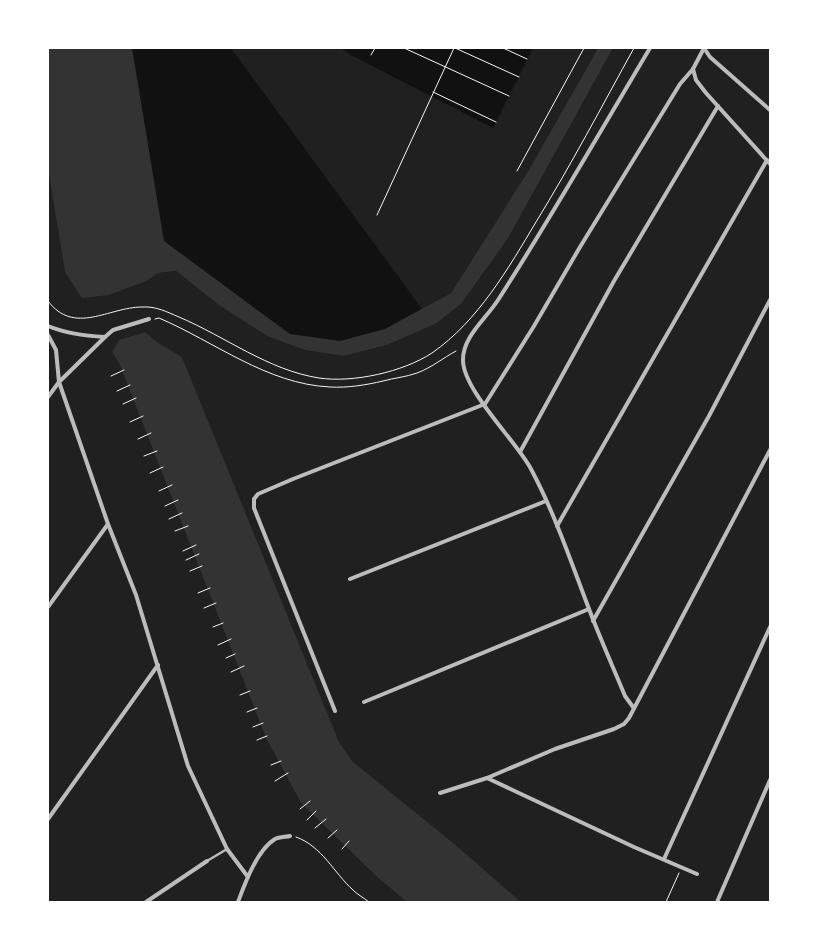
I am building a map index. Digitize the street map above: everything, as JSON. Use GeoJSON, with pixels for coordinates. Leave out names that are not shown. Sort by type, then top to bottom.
{"type":"FeatureCollection","features":[{"type":"Feature","properties":{"kind":"street"},"geometry":{"type":"LineString","coordinates":[[633,707],[625,696],[557,526],[531,468],[470,382],[463,361],[465,348],[470,337],[497,302],[549,219],[650,48]]}},
{"type":"Feature","properties":{"kind":"street"},"geometry":{"type":"LineString","coordinates":[[335,711],[254,508],[254,499],[258,494],[294,479],[484,404],[534,326],[680,84],[694,69],[704,48]]}},
{"type":"Feature","properties":{"kind":"street"},"geometry":{"type":"LineString","coordinates":[[704,48],[710,57],[770,110]]}},
{"type":"Feature","properties":{"kind":"street"},"geometry":{"type":"LineString","coordinates":[[694,69],[696,80],[770,164]]}},
{"type":"Feature","properties":{"kind":"street"},"geometry":{"type":"LineString","coordinates":[[520,452],[614,281],[718,106]]}},
{"type":"Feature","properties":{"kind":"street"},"geometry":{"type":"LineString","coordinates":[[557,526],[767,160]]}},
{"type":"Feature","properties":{"kind":"street"},"geometry":{"type":"LineString","coordinates":[[594,621],[710,416],[770,300]]}},
{"type":"Feature","properties":{"kind":"street"},"geometry":{"type":"LineString","coordinates":[[48,397],[58,382],[113,330],[149,319]]}},
{"type":"Feature","properties":{"kind":"street"},"geometry":{"type":"LineString","coordinates":[[48,326],[61,332],[76,335],[105,337]]}},
{"type":"Feature","properties":{"kind":"street"},"geometry":{"type":"LineString","coordinates":[[48,335],[56,350],[58,382],[108,524],[136,594],[188,766],[227,849],[248,877]]}},
{"type":"Feature","properties":{"kind":"street"},"geometry":{"type":"LineString","coordinates":[[440,793],[487,778],[555,749],[624,724],[629,718],[633,707],[770,450]]}},
{"type":"Feature","properties":{"kind":"street"},"geometry":{"type":"LineString","coordinates":[[350,579],[546,501]]}},
{"type":"Feature","properties":{"kind":"street"},"geometry":{"type":"LineString","coordinates":[[48,607],[108,524]]}},
{"type":"Feature","properties":{"kind":"street"},"geometry":{"type":"LineString","coordinates":[[364,702],[589,609]]}},
{"type":"Feature","properties":{"kind":"street"},"geometry":{"type":"LineString","coordinates":[[664,860],[770,627]]}},
{"type":"Feature","properties":{"kind":"street"},"geometry":{"type":"LineString","coordinates":[[48,819],[158,665]]}},
{"type":"Feature","properties":{"kind":"street"},"geometry":{"type":"LineString","coordinates":[[487,778],[697,874]]}},
{"type":"Feature","properties":{"kind":"street"},"geometry":{"type":"LineString","coordinates":[[716,902],[770,780]]}},
{"type":"Feature","properties":{"kind":"street"},"geometry":{"type":"LineString","coordinates":[[238,902],[248,877],[264,849],[276,838],[290,836]]}},
{"type":"Feature","properties":{"kind":"street"},"geometry":{"type":"LineString","coordinates":[[146,902],[227,849]]}},
{"type":"Feature","properties":{"kind":"path"},"geometry":{"type":"LineString","coordinates":[[371,55],[375,48]]}},
{"type":"Feature","properties":{"kind":"path"},"geometry":{"type":"LineString","coordinates":[[404,48],[509,96]]}},
{"type":"Feature","properties":{"kind":"path"},"geometry":{"type":"LineString","coordinates":[[377,215],[454,48],[518,77]]}},
{"type":"Feature","properties":{"kind":"path"},"geometry":{"type":"LineString","coordinates":[[503,48],[527,59]]}},
{"type":"Feature","properties":{"kind":"path"},"geometry":{"type":"LineString","coordinates":[[517,170],[584,48]]}},
{"type":"Feature","properties":{"kind":"path"},"geometry":{"type":"LineString","coordinates":[[48,301],[62,315],[70,318],[110,314],[140,306],[156,307],[196,324],[270,364],[319,378],[340,380],[371,376],[401,368],[420,360],[439,348],[460,329],[492,291],[516,256],[571,164],[634,48]]}},
{"type":"Feature","properties":{"kind":"path"},"geometry":{"type":"LineString","coordinates":[[433,91],[496,122]]}},
{"type":"Feature","properties":{"kind":"path"},"geometry":{"type":"LineString","coordinates":[[149,319],[159,318],[266,372],[294,381],[326,387],[370,384],[416,374],[434,366],[454,352],[465,348]]}},
{"type":"Feature","properties":{"kind":"path"},"geometry":{"type":"LineString","coordinates":[[111,376],[124,370]]}},
{"type":"Feature","properties":{"kind":"path"},"geometry":{"type":"LineString","coordinates":[[117,391],[130,385]]}},
{"type":"Feature","properties":{"kind":"path"},"geometry":{"type":"LineString","coordinates":[[123,404],[136,398]]}},
{"type":"Feature","properties":{"kind":"path"},"geometry":{"type":"LineString","coordinates":[[130,422],[143,416]]}},
{"type":"Feature","properties":{"kind":"path"},"geometry":{"type":"LineString","coordinates":[[138,439],[151,433]]}},
{"type":"Feature","properties":{"kind":"path"},"geometry":{"type":"LineString","coordinates":[[144,456],[158,451]]}},
{"type":"Feature","properties":{"kind":"path"},"geometry":{"type":"LineString","coordinates":[[150,473],[163,468]]}},
{"type":"Feature","properties":{"kind":"path"},"geometry":{"type":"LineString","coordinates":[[160,491],[172,485]]}},
{"type":"Feature","properties":{"kind":"path"},"geometry":{"type":"LineString","coordinates":[[165,506],[178,500]]}},
{"type":"Feature","properties":{"kind":"path"},"geometry":{"type":"LineString","coordinates":[[169,519],[182,514]]}},
{"type":"Feature","properties":{"kind":"path"},"geometry":{"type":"LineString","coordinates":[[175,531],[188,526]]}},
{"type":"Feature","properties":{"kind":"path"},"geometry":{"type":"LineString","coordinates":[[183,551],[196,545]]}},
{"type":"Feature","properties":{"kind":"path"},"geometry":{"type":"LineString","coordinates":[[186,560],[199,554]]}},
{"type":"Feature","properties":{"kind":"path"},"geometry":{"type":"LineString","coordinates":[[190,571],[202,566]]}},
{"type":"Feature","properties":{"kind":"path"},"geometry":{"type":"LineString","coordinates":[[198,593],[210,588]]}},
{"type":"Feature","properties":{"kind":"path"},"geometry":{"type":"LineString","coordinates":[[204,608],[216,603]]}},
{"type":"Feature","properties":{"kind":"path"},"geometry":{"type":"LineString","coordinates":[[214,626],[223,623]]}},
{"type":"Feature","properties":{"kind":"path"},"geometry":{"type":"LineString","coordinates":[[218,645],[231,639]]}},
{"type":"Feature","properties":{"kind":"path"},"geometry":{"type":"LineString","coordinates":[[226,658],[235,654]]}},
{"type":"Feature","properties":{"kind":"path"},"geometry":{"type":"LineString","coordinates":[[231,672],[244,666]]}},
{"type":"Feature","properties":{"kind":"path"},"geometry":{"type":"LineString","coordinates":[[240,696],[250,691]]}},
{"type":"Feature","properties":{"kind":"path"},"geometry":{"type":"LineString","coordinates":[[247,712],[257,708]]}},
{"type":"Feature","properties":{"kind":"path"},"geometry":{"type":"LineString","coordinates":[[253,727],[263,723]]}},
{"type":"Feature","properties":{"kind":"path"},"geometry":{"type":"LineString","coordinates":[[257,740],[268,736]]}},
{"type":"Feature","properties":{"kind":"path"},"geometry":{"type":"LineString","coordinates":[[271,765],[281,760]]}},
{"type":"Feature","properties":{"kind":"path"},"geometry":{"type":"LineString","coordinates":[[275,781],[288,773]]}},
{"type":"Feature","properties":{"kind":"path"},"geometry":{"type":"LineString","coordinates":[[300,809],[310,801]]}},
{"type":"Feature","properties":{"kind":"path"},"geometry":{"type":"LineString","coordinates":[[306,820],[316,811]]}},
{"type":"Feature","properties":{"kind":"path"},"geometry":{"type":"LineString","coordinates":[[315,828],[326,819]]}},
{"type":"Feature","properties":{"kind":"path"},"geometry":{"type":"LineString","coordinates":[[328,838],[337,830]]}},
{"type":"Feature","properties":{"kind":"path"},"geometry":{"type":"LineString","coordinates":[[290,836],[297,837],[306,842],[328,860],[352,890],[369,902]]}},
{"type":"Feature","properties":{"kind":"path"},"geometry":{"type":"LineString","coordinates":[[342,849],[349,841]]}},
{"type":"Feature","properties":{"kind":"path"},"geometry":{"type":"LineString","coordinates":[[666,902],[682,868]]}},
{"type":"Feature","properties":{"kind":"shaded area"},"geometry":{"type":"Polygon","coordinates":[[[48,48],[132,48],[164,241],[290,334],[340,341],[385,329],[451,293],[530,168],[598,48],[613,48],[507,240],[461,304],[435,324],[387,345],[344,356],[305,350],[267,336],[220,306],[176,271],[158,273],[147,281],[109,295],[82,298],[65,272],[48,169],[48,48]]]}},
{"type":"Feature","properties":{"kind":"shaded area"},"geometry":{"type":"Polygon","coordinates":[[[231,48],[341,48],[349,54],[493,128],[533,48],[598,48],[530,168],[451,293],[422,309],[231,48]]]}},
{"type":"Feature","properties":{"kind":"shaded area"},"geometry":{"type":"Polygon","coordinates":[[[613,48],[770,48],[770,902],[521,902],[457,846],[352,761],[339,742],[182,357],[157,342],[145,332],[120,340],[112,352],[119,363],[266,738],[301,803],[377,877],[407,902],[48,902],[48,169],[65,272],[109,295],[147,281],[158,273],[176,271],[220,306],[267,336],[344,356],[387,345],[434,324],[461,304],[507,240],[613,48]]]}},
{"type":"Feature","properties":{"kind":"shaded area"},"geometry":{"type":"Polygon","coordinates":[[[145,332],[157,342],[182,357],[339,742],[352,761],[457,846],[521,902],[407,902],[377,877],[301,803],[266,738],[119,363],[112,352],[119,340],[145,332]]]}}]}
